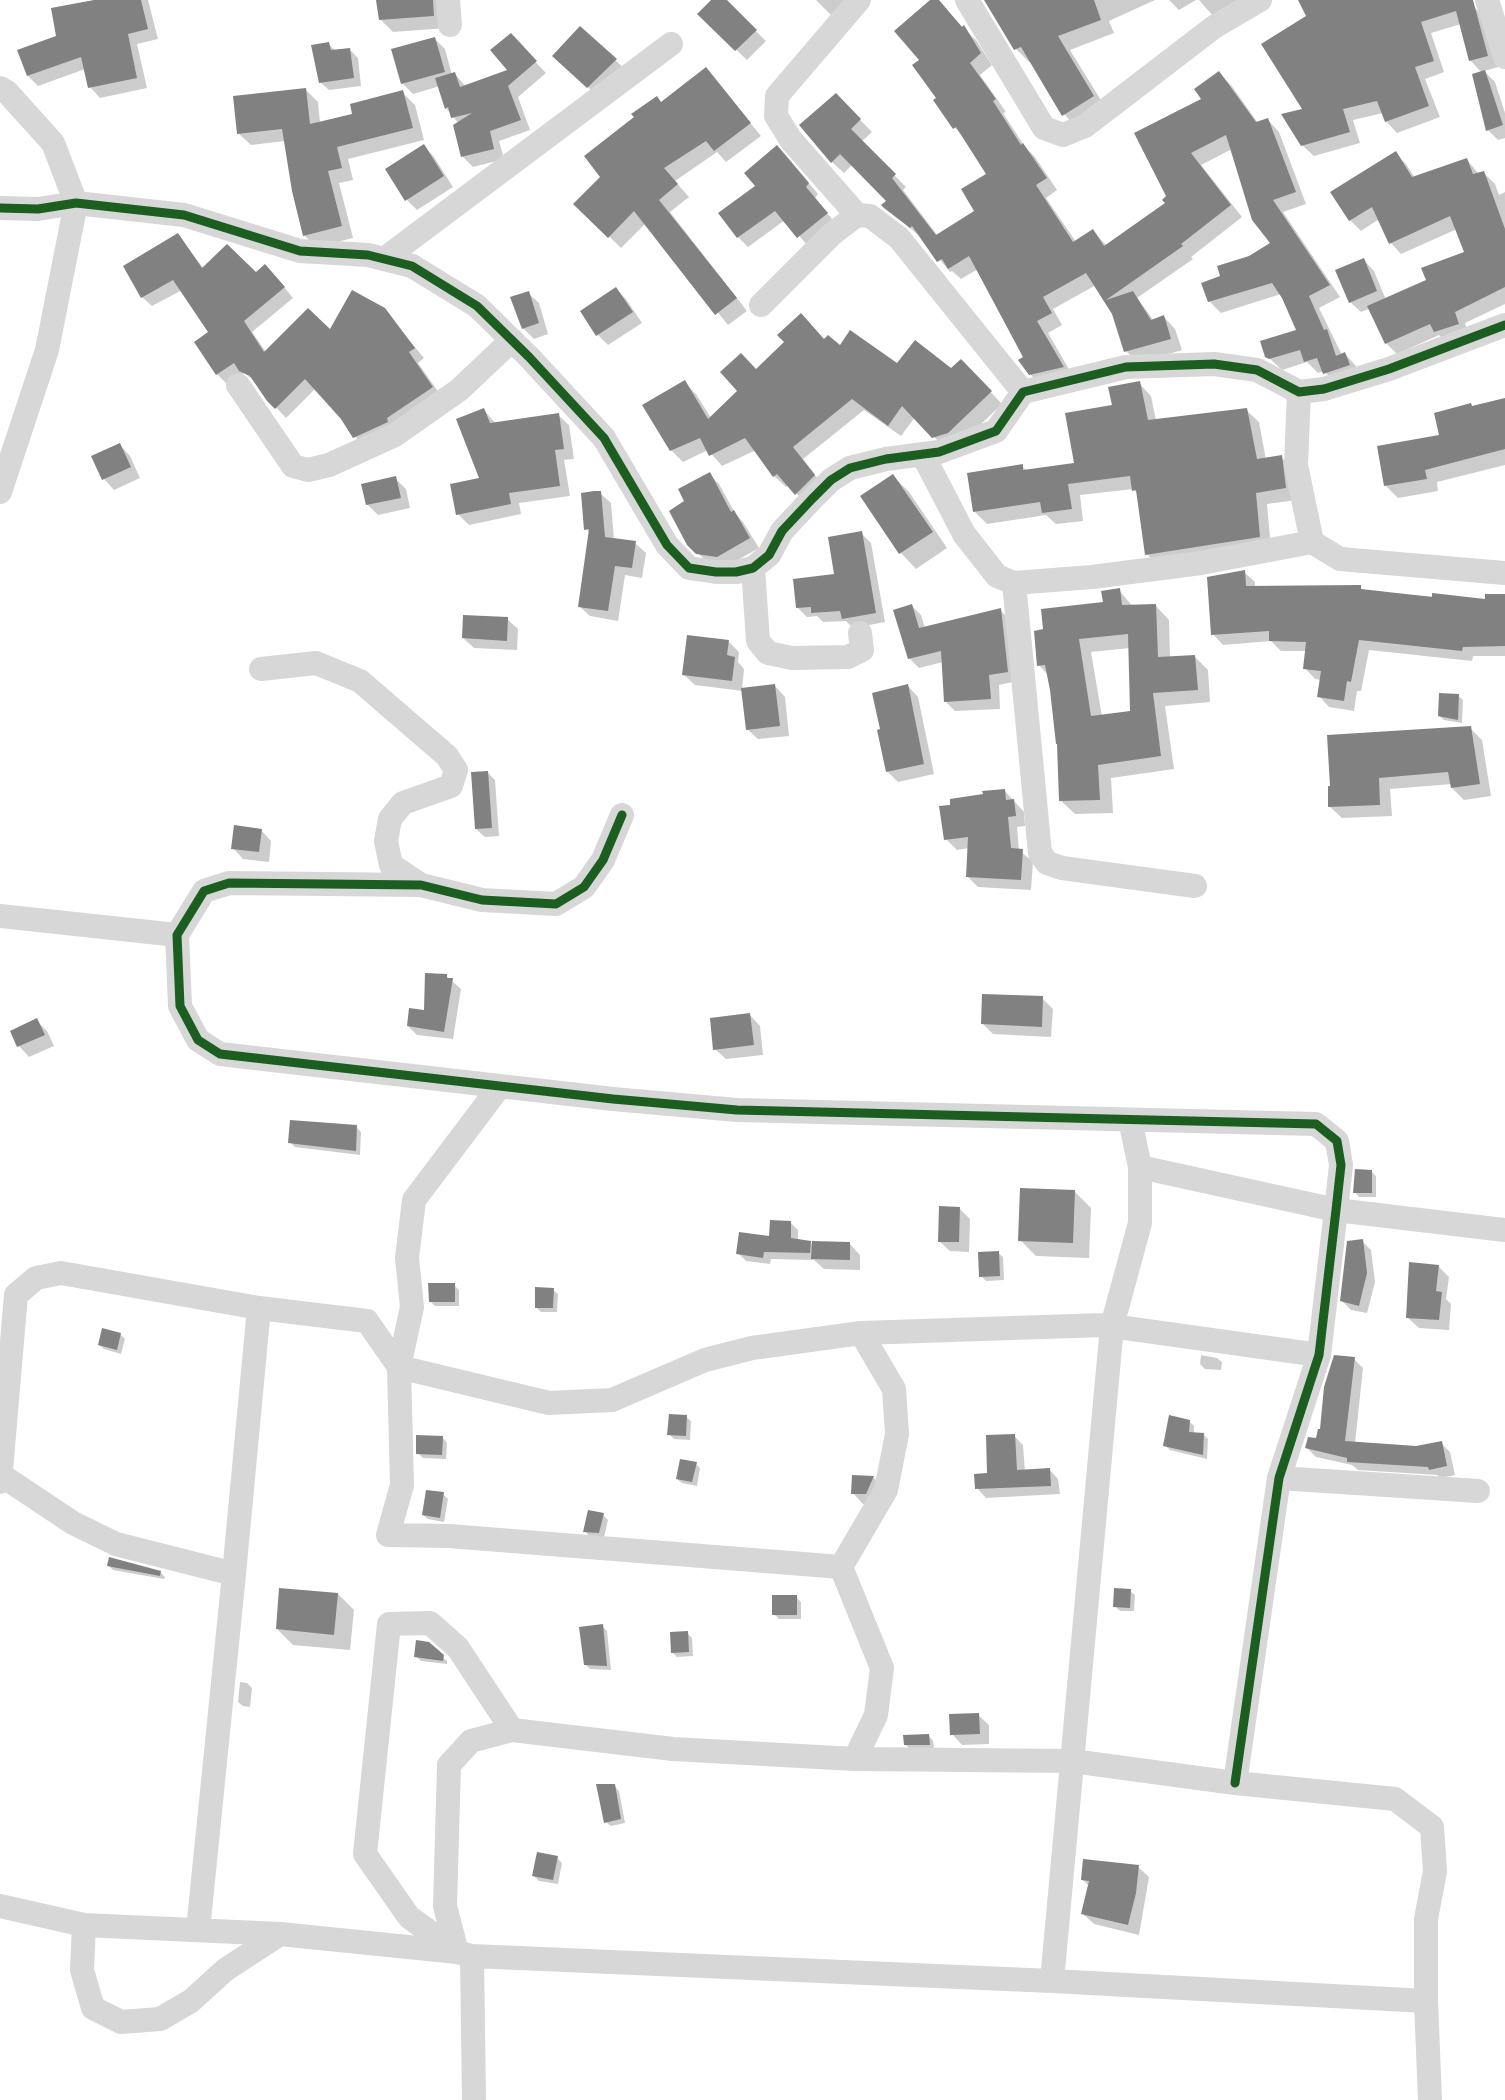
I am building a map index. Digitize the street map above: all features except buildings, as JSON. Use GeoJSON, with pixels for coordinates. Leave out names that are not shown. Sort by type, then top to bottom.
{"type":"FeatureCollection","features":[{"type":"Feature","properties":{"kind":"street"},"geometry":{"type":"LineString","coordinates":[[448,0],[450,25]]}},
{"type":"Feature","properties":{"kind":"street"},"geometry":{"type":"LineString","coordinates":[[857,215],[791,140],[776,116],[777,96],[859,0]]}},
{"type":"Feature","properties":{"kind":"street"},"geometry":{"type":"LineString","coordinates":[[967,0],[1044,128],[1063,135],[1085,125],[1214,27],[1260,0]]}},
{"type":"Feature","properties":{"kind":"street"},"geometry":{"type":"LineString","coordinates":[[1488,0],[1505,57]]}},
{"type":"Feature","properties":{"kind":"street"},"geometry":{"type":"LineString","coordinates":[[384,259],[671,44]]}},
{"type":"Feature","properties":{"kind":"street"},"geometry":{"type":"LineString","coordinates":[[0,89],[7,92],[53,143],[76,203],[47,350],[0,492]]}},
{"type":"Feature","properties":{"kind":"street"},"geometry":{"type":"LineString","coordinates":[[0,208],[38,209],[76,203],[184,215],[300,251],[368,255],[412,266],[477,306],[604,438],[667,545],[689,568],[726,572],[753,568],[769,555],[782,531],[831,480],[850,468],[886,459],[939,452],[996,431],[1023,392],[1126,367],[1214,364],[1257,370],[1299,391],[1324,389],[1389,369],[1505,325]]}},
{"type":"Feature","properties":{"kind":"street"},"geometry":{"type":"LineString","coordinates":[[761,306],[832,234],[857,215],[870,216],[899,238],[1023,392]]}},
{"type":"Feature","properties":{"kind":"street"},"geometry":{"type":"LineString","coordinates":[[238,385],[293,466],[308,470],[329,465],[395,435],[459,390],[512,340]]}},
{"type":"Feature","properties":{"kind":"street"},"geometry":{"type":"LineString","coordinates":[[1299,391],[1296,466],[1312,542]]}},
{"type":"Feature","properties":{"kind":"street"},"geometry":{"type":"LineString","coordinates":[[923,454],[964,534],[997,576],[1014,583],[1092,578],[1201,563],[1312,542],[1340,559],[1505,573]]}},
{"type":"Feature","properties":{"kind":"street"},"geometry":{"type":"LineString","coordinates":[[753,568],[758,640],[768,653],[792,658],[848,657],[862,650],[860,633]]}},
{"type":"Feature","properties":{"kind":"street"},"geometry":{"type":"LineString","coordinates":[[1014,583],[1040,853],[1047,863],[1062,868],[1195,886]]}},
{"type":"Feature","properties":{"kind":"street"},"geometry":{"type":"LineString","coordinates":[[261,668],[316,663],[360,681],[447,756],[456,770],[451,786],[403,803],[390,820],[386,841],[391,866],[421,885]]}},
{"type":"Feature","properties":{"kind":"street"},"geometry":{"type":"LineString","coordinates":[[622,816],[603,860],[584,887],[556,904],[482,900],[421,885],[229,883],[204,891],[177,935],[180,1006],[198,1040],[220,1054],[737,1111],[1316,1124],[1337,1140],[1341,1165],[1336,1210],[1318,1355],[1279,1478],[1235,1783]]}},
{"type":"Feature","properties":{"kind":"street"},"geometry":{"type":"LineString","coordinates":[[0,916],[177,935]]}},
{"type":"Feature","properties":{"kind":"street"},"geometry":{"type":"LineString","coordinates":[[500,1086],[414,1200],[407,1258],[412,1307],[399,1367],[402,1485],[388,1535],[449,1536],[841,1567]]}},
{"type":"Feature","properties":{"kind":"street"},"geometry":{"type":"LineString","coordinates":[[1052,1981],[1112,1326],[1140,1223],[1140,1167],[1130,1120]]}},
{"type":"Feature","properties":{"kind":"street"},"geometry":{"type":"LineString","coordinates":[[1140,1167],[1336,1210],[1505,1230]]}},
{"type":"Feature","properties":{"kind":"street"},"geometry":{"type":"LineString","coordinates":[[0,1482],[16,1295],[36,1278],[61,1273],[259,1308],[367,1321],[399,1367],[549,1403],[612,1400],[705,1360],[752,1348],[861,1333],[1112,1326],[1318,1355]]}},
{"type":"Feature","properties":{"kind":"street"},"geometry":{"type":"LineString","coordinates":[[198,1930],[259,1308]]}},
{"type":"Feature","properties":{"kind":"street"},"geometry":{"type":"LineString","coordinates":[[841,1567],[886,1490],[897,1434],[894,1390],[861,1333]]}},
{"type":"Feature","properties":{"kind":"street"},"geometry":{"type":"LineString","coordinates":[[1,1475],[73,1523],[116,1544],[234,1574]]}},
{"type":"Feature","properties":{"kind":"street"},"geometry":{"type":"LineString","coordinates":[[1279,1478],[1478,1491]]}},
{"type":"Feature","properties":{"kind":"street"},"geometry":{"type":"LineString","coordinates":[[841,1567],[881,1668],[876,1715],[855,1759]]}},
{"type":"Feature","properties":{"kind":"street"},"geometry":{"type":"LineString","coordinates":[[465,1954],[409,1917],[365,1854],[389,1624],[430,1623],[458,1648],[512,1730]]}},
{"type":"Feature","properties":{"kind":"street"},"geometry":{"type":"LineString","coordinates":[[474,2100],[465,1954],[445,1906],[449,1765],[471,1741],[512,1730],[673,1749],[855,1759],[1072,1761],[1235,1783],[1395,1799],[1432,1827],[1435,1871],[1426,1919],[1430,2100]]}},
{"type":"Feature","properties":{"kind":"street"},"geometry":{"type":"LineString","coordinates":[[0,1906],[84,1925],[280,1934],[465,1954],[1426,2001]]}},
{"type":"Feature","properties":{"kind":"street"},"geometry":{"type":"LineString","coordinates":[[84,1925],[82,1970],[93,2008],[121,2022],[160,2020],[191,2001],[225,1970],[280,1934]]}},
{"type":"Feature","properties":{"kind":"cycle path"},"geometry":{"type":"LineString","coordinates":[[0,208],[38,209],[76,203],[184,215],[300,251],[368,255],[412,266],[477,306],[529,357],[604,438],[667,545],[689,568],[716,572],[736,572],[753,568],[769,555],[782,531],[812,499],[831,480],[850,468],[886,459],[939,452],[996,431],[1023,392],[1126,367],[1214,364],[1257,370],[1299,392],[1324,389],[1389,369],[1505,325]]}},
{"type":"Feature","properties":{"kind":"cycle path"},"geometry":{"type":"LineString","coordinates":[[622,815],[603,860],[584,887],[556,904],[482,900],[421,885],[229,883],[204,891],[177,935],[180,1006],[198,1040],[220,1054],[613,1099],[737,1110],[1316,1124],[1337,1141],[1341,1165],[1319,1355],[1279,1478],[1235,1783]]}}]}
